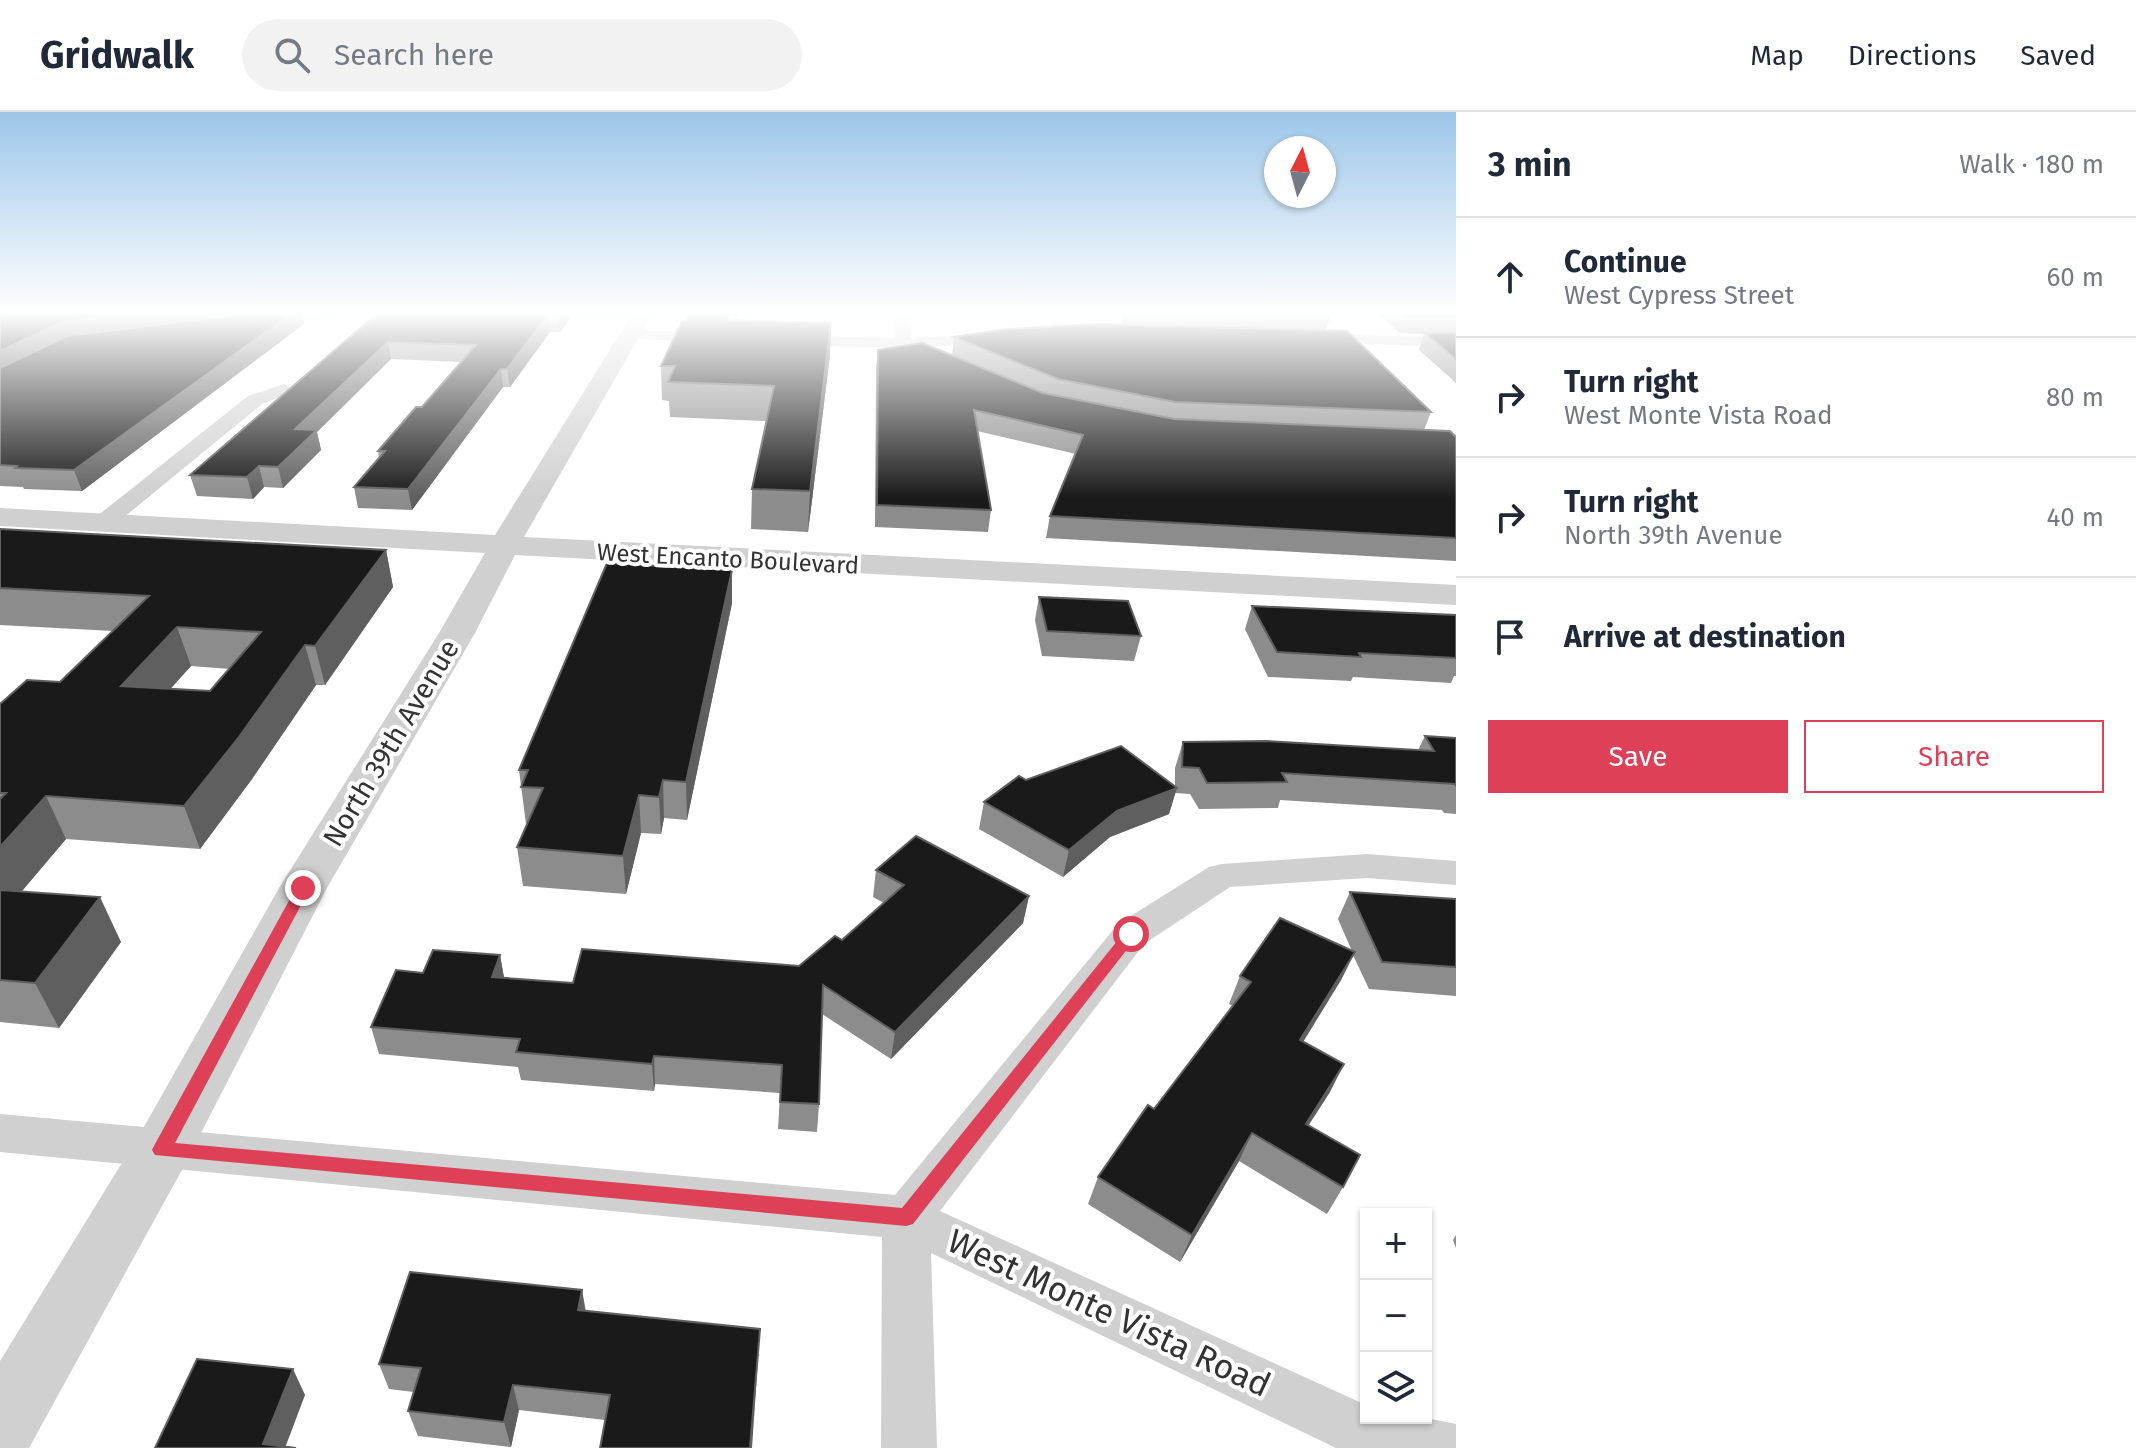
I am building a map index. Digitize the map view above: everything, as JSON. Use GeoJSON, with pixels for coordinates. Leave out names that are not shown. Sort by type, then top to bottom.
{"type":"FeatureCollection","features":[{"type":"Feature","properties":{"kind":"street","name":"North 39th Avenue"},"geometry":{"type":"LineString","coordinates":[[0,1428],[162,1150],[303,888],[457,633],[606,373]]}},
{"type":"Feature","properties":{"kind":"street"},"geometry":{"type":"LineString","coordinates":[[104,522],[255,400],[284,389]]}},
{"type":"Feature","properties":{"kind":"street","name":"West Encanto Boulevard"},"geometry":{"type":"LineString","coordinates":[[0,517],[1456,595]]}},
{"type":"Feature","properties":{"kind":"street"},"geometry":{"type":"LineString","coordinates":[[909,1448],[906,1218],[1131,934],[1222,876],[1367,866],[1456,873]]}},
{"type":"Feature","properties":{"kind":"street","name":"West Monte Vista Road"},"geometry":{"type":"LineString","coordinates":[[0,1133],[906,1218],[1380,1440],[1447,1448]]}},
{"type":"Feature","properties":{"kind":"building"},"geometry":{"type":"Polygon","coordinates":[[[0,373],[208,373],[74,470],[0,465],[0,373]]]}},
{"type":"Feature","properties":{"kind":"building"},"geometry":{"type":"Polygon","coordinates":[[[308,373],[354,373],[295,429],[317,430],[278,467],[259,466],[247,477],[190,475],[308,373]]]}},
{"type":"Feature","properties":{"kind":"building"},"geometry":{"type":"Polygon","coordinates":[[[451,373],[498,373],[408,489],[354,487],[385,451],[378,451],[416,407],[422,407],[451,373]]]}},
{"type":"Feature","properties":{"kind":"building"},"geometry":{"type":"Polygon","coordinates":[[[672,373],[825,373],[810,491],[752,489],[774,386],[668,382],[672,373]]]}},
{"type":"Feature","properties":{"kind":"building"},"geometry":{"type":"Polygon","coordinates":[[[878,373],[995,373],[1043,393],[1174,419],[1450,431],[1456,437],[1456,538],[1050,516],[1083,435],[974,410],[991,510],[877,505],[878,373]]]}},
{"type":"Feature","properties":{"kind":"building"},"geometry":{"type":"Polygon","coordinates":[[[1044,373],[1391,373],[1431,412],[1175,402],[1058,379],[1044,373]]]}},
{"type":"Feature","properties":{"kind":"building"},"geometry":{"type":"Polygon","coordinates":[[[0,529],[386,550],[315,646],[305,645],[239,737],[184,806],[46,796],[0,847],[0,799],[6,793],[0,793],[0,704],[27,680],[60,682],[149,596],[0,588],[0,529]],[[177,627],[121,686],[210,691],[261,632],[177,627]]]}},
{"type":"Feature","properties":{"kind":"building"},"geometry":{"type":"Polygon","coordinates":[[[607,563],[732,570],[686,782],[663,780],[659,797],[639,795],[623,856],[517,847],[543,788],[521,787],[528,770],[519,770],[607,563]]]}},
{"type":"Feature","properties":{"kind":"building"},"geometry":{"type":"Polygon","coordinates":[[[1039,597],[1128,601],[1141,636],[1047,631],[1039,597]]]}},
{"type":"Feature","properties":{"kind":"building"},"geometry":{"type":"Polygon","coordinates":[[[1252,606],[1456,615],[1456,658],[1277,652],[1252,606]]]}},
{"type":"Feature","properties":{"kind":"building"},"geometry":{"type":"Polygon","coordinates":[[[1425,736],[1456,738],[1456,786],[1282,773],[1287,782],[1207,783],[1199,768],[1182,767],[1183,742],[1266,741],[1434,751],[1425,736]]]}},
{"type":"Feature","properties":{"kind":"building"},"geometry":{"type":"Polygon","coordinates":[[[1121,746],[1177,788],[1117,811],[1069,850],[984,802],[1019,776],[1026,780],[1121,746]]]}},
{"type":"Feature","properties":{"kind":"building"},"geometry":{"type":"Polygon","coordinates":[[[916,836],[1029,896],[895,1032],[823,985],[819,1104],[780,1102],[782,1065],[654,1056],[652,1064],[516,1052],[520,1039],[371,1027],[396,970],[423,973],[433,950],[500,955],[492,977],[573,983],[582,949],[799,966],[835,936],[842,940],[904,885],[876,870],[916,836]]]}},
{"type":"Feature","properties":{"kind":"building"},"geometry":{"type":"Polygon","coordinates":[[[0,890],[100,897],[35,983],[0,980],[0,890]]]}},
{"type":"Feature","properties":{"kind":"building"},"geometry":{"type":"Polygon","coordinates":[[[1350,892],[1456,899],[1456,967],[1382,962],[1350,892]]]}},
{"type":"Feature","properties":{"kind":"building"},"geometry":{"type":"Polygon","coordinates":[[[1280,918],[1355,952],[1300,1040],[1344,1064],[1306,1124],[1360,1155],[1343,1187],[1252,1133],[1192,1235],[1098,1177],[1148,1105],[1154,1109],[1251,982],[1240,976],[1280,918]]]}},
{"type":"Feature","properties":{"kind":"building"},"geometry":{"type":"Polygon","coordinates":[[[410,1272],[582,1290],[578,1310],[760,1329],[750,1448],[600,1448],[610,1395],[513,1385],[504,1422],[408,1411],[421,1368],[379,1364],[410,1272]]]}},
{"type":"Feature","properties":{"kind":"building"},"geometry":{"type":"Polygon","coordinates":[[[197,1359],[293,1369],[263,1444],[296,1448],[155,1448],[197,1359]]]}},
{"type":"Feature","properties":{"kind":"route"},"geometry":{"type":"LineString","coordinates":[[303,888],[162,1150],[906,1218],[1131,934]]}}]}
